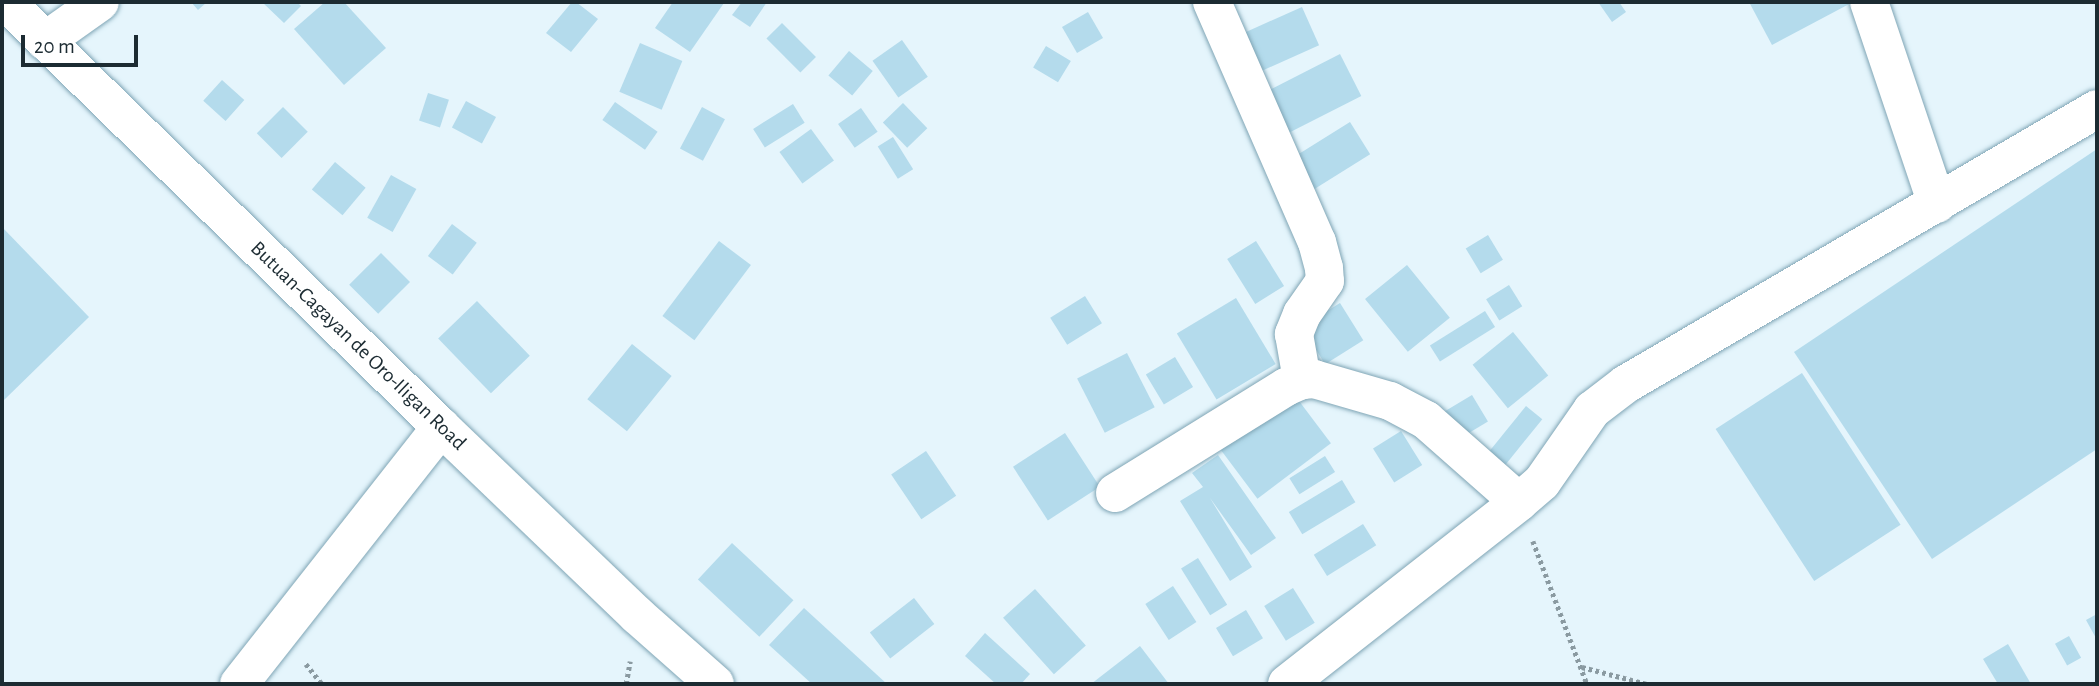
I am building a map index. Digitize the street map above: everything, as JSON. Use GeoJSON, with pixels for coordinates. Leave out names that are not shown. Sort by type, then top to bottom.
{"type":"FeatureCollection","features":[{"type":"Feature","properties":{"kind":"main road","name":"Butuan-Cagayan de Oro-Iligan Road"},"geometry":{"type":"LineString","coordinates":[[6,2],[441,428],[637,615],[715,684]]}},
{"type":"Feature","properties":{"kind":"main road"},"geometry":{"type":"LineString","coordinates":[[44,41],[100,2]]}},
{"type":"Feature","properties":{"kind":"main road"},"geometry":{"type":"LineString","coordinates":[[1212,2],[1317,242],[1324,268],[1325,281],[1302,314],[1294,334],[1302,380]]}},
{"type":"Feature","properties":{"kind":"main road"},"geometry":{"type":"LineString","coordinates":[[1869,2],[1937,204]]}},
{"type":"Feature","properties":{"kind":"main road"},"geometry":{"type":"LineString","coordinates":[[1287,684],[1542,482],[1592,410],[1626,384],[2097,109]]}},
{"type":"Feature","properties":{"kind":"main road"},"geometry":{"type":"LineString","coordinates":[[1115,493],[1302,380],[1314,379],[1353,388],[1390,401],[1426,420],[1519,502]]}},
{"type":"Feature","properties":{"kind":"main road"},"geometry":{"type":"LineString","coordinates":[[239,684],[441,428]]}},
{"type":"Feature","properties":{"kind":"path"},"geometry":{"type":"LineString","coordinates":[[1519,502],[1545,578],[1587,684]]}},
{"type":"Feature","properties":{"kind":"path"},"geometry":{"type":"LineString","coordinates":[[1582,667],[1647,684]]}},
{"type":"Feature","properties":{"kind":"building"},"geometry":{"type":"Polygon","coordinates":[[[191,2],[207,2],[198,10],[191,2]]]}},
{"type":"Feature","properties":{"kind":"building"},"geometry":{"type":"Polygon","coordinates":[[[262,2],[297,2],[301,6],[284,23],[262,2]]]}},
{"type":"Feature","properties":{"kind":"building"},"geometry":{"type":"Polygon","coordinates":[[[325,2],[344,2],[386,48],[344,85],[294,29],[325,2]]]}},
{"type":"Feature","properties":{"kind":"building"},"geometry":{"type":"Polygon","coordinates":[[[572,2],[576,2],[598,19],[571,52],[546,33],[572,2]]]}},
{"type":"Feature","properties":{"kind":"building"},"geometry":{"type":"Polygon","coordinates":[[[673,2],[724,3],[690,52],[655,28],[673,2]]]}},
{"type":"Feature","properties":{"kind":"building"},"geometry":{"type":"Polygon","coordinates":[[[742,2],[767,2],[750,27],[732,15],[742,2]]]}},
{"type":"Feature","properties":{"kind":"building"},"geometry":{"type":"Polygon","coordinates":[[[1598,2],[1619,2],[1626,12],[1612,22],[1598,2]]]}},
{"type":"Feature","properties":{"kind":"building"},"geometry":{"type":"Polygon","coordinates":[[[1749,2],[1853,2],[1772,45],[1749,2]]]}},
{"type":"Feature","properties":{"kind":"building"},"geometry":{"type":"Polygon","coordinates":[[[1302,7],[1319,45],[1254,74],[1237,36],[1302,7]]]}},
{"type":"Feature","properties":{"kind":"building"},"geometry":{"type":"Polygon","coordinates":[[[1088,12],[1103,38],[1077,53],[1062,27],[1088,12]]]}},
{"type":"Feature","properties":{"kind":"building"},"geometry":{"type":"Polygon","coordinates":[[[782,23],[816,57],[800,72],[766,39],[782,23]]]}},
{"type":"Feature","properties":{"kind":"building"},"geometry":{"type":"Polygon","coordinates":[[[902,40],[928,77],[898,98],[873,61],[902,40]]]}},
{"type":"Feature","properties":{"kind":"building"},"geometry":{"type":"Polygon","coordinates":[[[640,43],[682,61],[662,110],[619,92],[640,43]]]}},
{"type":"Feature","properties":{"kind":"building"},"geometry":{"type":"Polygon","coordinates":[[[1046,46],[1071,61],[1058,82],[1033,67],[1046,46]]]}},
{"type":"Feature","properties":{"kind":"building"},"geometry":{"type":"Polygon","coordinates":[[[849,51],[873,71],[852,95],[828,76],[849,51]]]}},
{"type":"Feature","properties":{"kind":"building"},"geometry":{"type":"Polygon","coordinates":[[[1340,54],[1361,96],[1282,136],[1261,94],[1340,54]]]}},
{"type":"Feature","properties":{"kind":"building"},"geometry":{"type":"Polygon","coordinates":[[[222,80],[244,100],[226,121],[203,101],[222,80]]]}},
{"type":"Feature","properties":{"kind":"building"},"geometry":{"type":"Polygon","coordinates":[[[428,93],[449,100],[440,127],[419,121],[428,93]]]}},
{"type":"Feature","properties":{"kind":"building"},"geometry":{"type":"Polygon","coordinates":[[[466,101],[496,117],[482,143],[452,127],[466,101]]]}},
{"type":"Feature","properties":{"kind":"building"},"geometry":{"type":"Polygon","coordinates":[[[615,102],[658,132],[645,150],[602,120],[615,102]]]}},
{"type":"Feature","properties":{"kind":"building"},"geometry":{"type":"Polygon","coordinates":[[[903,103],[927,128],[907,148],[883,122],[903,103]]]}},
{"type":"Feature","properties":{"kind":"building"},"geometry":{"type":"Polygon","coordinates":[[[793,104],[805,123],[765,148],[753,129],[793,104]]]}},
{"type":"Feature","properties":{"kind":"building"},"geometry":{"type":"Polygon","coordinates":[[[283,107],[308,132],[282,158],[257,133],[283,107]]]}},
{"type":"Feature","properties":{"kind":"building"},"geometry":{"type":"Polygon","coordinates":[[[702,107],[725,119],[703,161],[680,148],[702,107]]]}},
{"type":"Feature","properties":{"kind":"building"},"geometry":{"type":"Polygon","coordinates":[[[861,108],[878,132],[855,148],[838,124],[861,108]]]}},
{"type":"Feature","properties":{"kind":"building"},"geometry":{"type":"Polygon","coordinates":[[[1350,122],[1370,154],[1306,194],[1286,162],[1350,122]]]}},
{"type":"Feature","properties":{"kind":"building"},"geometry":{"type":"Polygon","coordinates":[[[811,129],[834,161],[802,183],[779,152],[811,129]]]}},
{"type":"Feature","properties":{"kind":"building"},"geometry":{"type":"Polygon","coordinates":[[[893,137],[913,169],[898,179],[878,147],[893,137]]]}},
{"type":"Feature","properties":{"kind":"building"},"geometry":{"type":"Polygon","coordinates":[[[2097,149],[2097,449],[1932,559],[1794,352],[2097,149]]]}},
{"type":"Feature","properties":{"kind":"building"},"geometry":{"type":"Polygon","coordinates":[[[335,162],[366,188],[343,215],[312,190],[335,162]]]}},
{"type":"Feature","properties":{"kind":"building"},"geometry":{"type":"Polygon","coordinates":[[[391,175],[416,189],[393,232],[367,218],[391,175]]]}},
{"type":"Feature","properties":{"kind":"building"},"geometry":{"type":"Polygon","coordinates":[[[452,224],[477,243],[453,275],[428,256],[452,224]]]}},
{"type":"Feature","properties":{"kind":"building"},"geometry":{"type":"Polygon","coordinates":[[[2,227],[89,317],[2,402],[2,227]]]}},
{"type":"Feature","properties":{"kind":"building"},"geometry":{"type":"Polygon","coordinates":[[[1488,235],[1503,260],[1481,273],[1466,248],[1488,235]]]}},
{"type":"Feature","properties":{"kind":"building"},"geometry":{"type":"Polygon","coordinates":[[[719,241],[751,265],[694,340],[662,316],[719,241]]]}},
{"type":"Feature","properties":{"kind":"building"},"geometry":{"type":"Polygon","coordinates":[[[1256,241],[1284,286],[1255,304],[1227,259],[1256,241]]]}},
{"type":"Feature","properties":{"kind":"building"},"geometry":{"type":"Polygon","coordinates":[[[381,253],[410,282],[378,314],[349,285],[381,253]]]}},
{"type":"Feature","properties":{"kind":"building"},"geometry":{"type":"Polygon","coordinates":[[[1407,265],[1450,318],[1408,352],[1365,299],[1407,265]]]}},
{"type":"Feature","properties":{"kind":"building"},"geometry":{"type":"Polygon","coordinates":[[[1509,285],[1522,306],[1499,321],[1486,299],[1509,285]]]}},
{"type":"Feature","properties":{"kind":"building"},"geometry":{"type":"Polygon","coordinates":[[[1085,296],[1102,323],[1067,345],[1050,318],[1085,296]]]}},
{"type":"Feature","properties":{"kind":"building"},"geometry":{"type":"Polygon","coordinates":[[[1236,298],[1276,364],[1217,400],[1177,334],[1236,298]]]}},
{"type":"Feature","properties":{"kind":"building"},"geometry":{"type":"Polygon","coordinates":[[[477,301],[530,356],[491,393],[438,339],[477,301]]]}},
{"type":"Feature","properties":{"kind":"building"},"geometry":{"type":"Polygon","coordinates":[[[1340,303],[1363,340],[1325,364],[1302,327],[1340,303]]]}},
{"type":"Feature","properties":{"kind":"building"},"geometry":{"type":"Polygon","coordinates":[[[1485,311],[1495,327],[1440,362],[1430,345],[1485,311]]]}},
{"type":"Feature","properties":{"kind":"building"},"geometry":{"type":"Polygon","coordinates":[[[1513,332],[1548,376],[1508,408],[1473,365],[1513,332]]]}},
{"type":"Feature","properties":{"kind":"building"},"geometry":{"type":"Polygon","coordinates":[[[632,344],[672,376],[627,431],[587,399],[632,344]]]}},
{"type":"Feature","properties":{"kind":"building"},"geometry":{"type":"Polygon","coordinates":[[[1127,353],[1155,407],[1105,433],[1077,378],[1127,353]]]}},
{"type":"Feature","properties":{"kind":"building"},"geometry":{"type":"Polygon","coordinates":[[[1175,357],[1193,387],[1164,405],[1146,375],[1175,357]]]}},
{"type":"Feature","properties":{"kind":"building"},"geometry":{"type":"Polygon","coordinates":[[[1802,373],[1901,525],[1814,581],[1716,429],[1802,373]]]}},
{"type":"Feature","properties":{"kind":"building"},"geometry":{"type":"Polygon","coordinates":[[[1290,389],[1331,443],[1257,499],[1217,444],[1290,389]]]}},
{"type":"Feature","properties":{"kind":"building"},"geometry":{"type":"Polygon","coordinates":[[[1472,395],[1488,422],[1457,440],[1441,414],[1472,395]]]}},
{"type":"Feature","properties":{"kind":"building"},"geometry":{"type":"Polygon","coordinates":[[[1526,406],[1542,419],[1503,468],[1486,455],[1526,406]]]}},
{"type":"Feature","properties":{"kind":"building"},"geometry":{"type":"Polygon","coordinates":[[[1401,431],[1422,465],[1394,482],[1373,448],[1401,431]]]}},
{"type":"Feature","properties":{"kind":"building"},"geometry":{"type":"Polygon","coordinates":[[[1065,433],[1100,487],[1048,520],[1013,467],[1065,433]]]}},
{"type":"Feature","properties":{"kind":"building"},"geometry":{"type":"Polygon","coordinates":[[[926,451],[956,496],[921,519],[891,474],[926,451]]]}},
{"type":"Feature","properties":{"kind":"building"},"geometry":{"type":"Polygon","coordinates":[[[1218,455],[1276,538],[1251,555],[1210,498],[1252,567],[1230,581],[1180,501],[1203,487],[1192,473],[1218,455]]]}},
{"type":"Feature","properties":{"kind":"building"},"geometry":{"type":"Polygon","coordinates":[[[1325,456],[1335,472],[1299,494],[1289,478],[1325,456]]]}},
{"type":"Feature","properties":{"kind":"building"},"geometry":{"type":"Polygon","coordinates":[[[1342,480],[1355,502],[1302,534],[1289,512],[1342,480]]]}},
{"type":"Feature","properties":{"kind":"building"},"geometry":{"type":"Polygon","coordinates":[[[1363,524],[1376,545],[1327,576],[1314,555],[1363,524]]]}},
{"type":"Feature","properties":{"kind":"building"},"geometry":{"type":"Polygon","coordinates":[[[732,543],[793,600],[759,637],[698,580],[732,543]]]}},
{"type":"Feature","properties":{"kind":"building"},"geometry":{"type":"Polygon","coordinates":[[[1198,558],[1227,605],[1210,615],[1181,569],[1198,558]]]}},
{"type":"Feature","properties":{"kind":"building"},"geometry":{"type":"Polygon","coordinates":[[[1173,586],[1196,622],[1169,640],[1145,604],[1173,586]]]}},
{"type":"Feature","properties":{"kind":"building"},"geometry":{"type":"Polygon","coordinates":[[[1293,588],[1315,623],[1286,641],[1264,606],[1293,588]]]}},
{"type":"Feature","properties":{"kind":"building"},"geometry":{"type":"Polygon","coordinates":[[[1035,589],[1086,645],[1054,674],[1003,618],[1035,589]]]}},
{"type":"Feature","properties":{"kind":"building"},"geometry":{"type":"Polygon","coordinates":[[[914,598],[934,624],[890,658],[870,632],[914,598]]]}},
{"type":"Feature","properties":{"kind":"building"},"geometry":{"type":"Polygon","coordinates":[[[804,608],[887,684],[812,684],[769,645],[804,608]]]}},
{"type":"Feature","properties":{"kind":"building"},"geometry":{"type":"Polygon","coordinates":[[[1246,610],[1263,638],[1233,656],[1216,628],[1246,610]]]}},
{"type":"Feature","properties":{"kind":"building"},"geometry":{"type":"Polygon","coordinates":[[[2097,614],[2097,640],[2086,620],[2097,614]]]}},
{"type":"Feature","properties":{"kind":"building"},"geometry":{"type":"Polygon","coordinates":[[[985,633],[1030,674],[1021,684],[996,684],[965,656],[985,633]]]}},
{"type":"Feature","properties":{"kind":"building"},"geometry":{"type":"Polygon","coordinates":[[[2069,636],[2081,658],[2067,666],[2055,644],[2069,636]]]}},
{"type":"Feature","properties":{"kind":"building"},"geometry":{"type":"Polygon","coordinates":[[[2008,644],[2031,684],[1998,684],[1983,659],[2008,644]]]}},
{"type":"Feature","properties":{"kind":"building"},"geometry":{"type":"Polygon","coordinates":[[[1140,646],[1169,684],[1091,684],[1140,646]]]}}]}
